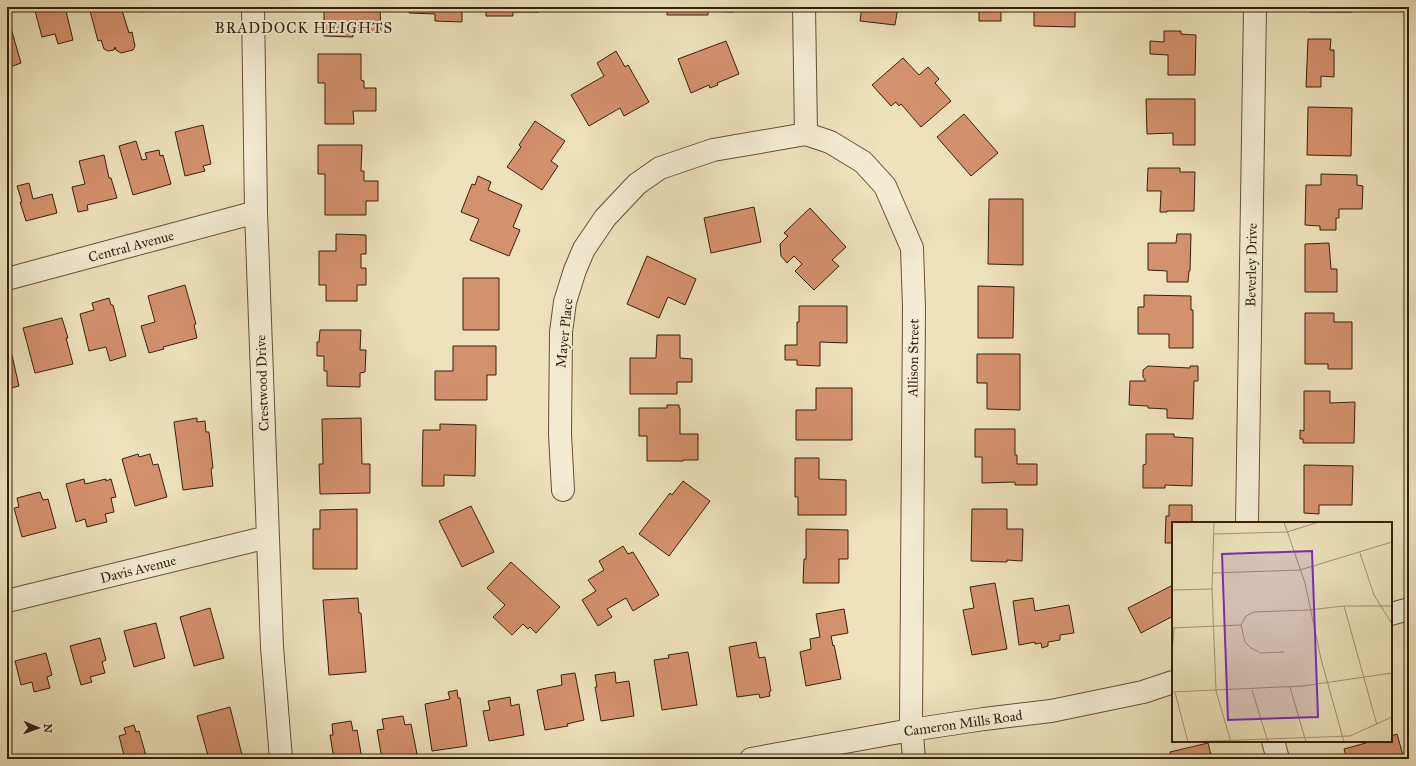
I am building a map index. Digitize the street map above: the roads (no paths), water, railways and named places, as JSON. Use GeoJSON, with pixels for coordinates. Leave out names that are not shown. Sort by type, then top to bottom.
{"type":"FeatureCollection","features":[{"type":"Feature","properties":{"kind":"street","name":"Crestwood Drive"},"geometry":{"type":"LineString","coordinates":[[253,7],[256,212],[272,647],[281,759]]}},
{"type":"Feature","properties":{"kind":"street"},"geometry":{"type":"LineString","coordinates":[[804,7],[806,134]]}},
{"type":"Feature","properties":{"kind":"street","name":"Beverley Drive"},"geometry":{"type":"LineString","coordinates":[[1247,522],[1255,7]]}},
{"type":"Feature","properties":{"kind":"street","name":"Mayer Place"},"geometry":{"type":"LineString","coordinates":[[563,490],[560,434],[562,332],[565,302],[575,270],[584,249],[605,218],[637,184],[660,168],[714,150],[806,134]]}},
{"type":"Feature","properties":{"kind":"street","name":"Allison Street"},"geometry":{"type":"LineString","coordinates":[[806,134],[830,142],[863,162],[885,186],[912,248],[914,308],[911,730],[914,759]]}},
{"type":"Feature","properties":{"kind":"street","name":"Central Avenue"},"geometry":{"type":"LineString","coordinates":[[7,279],[256,212]]}},
{"type":"Feature","properties":{"kind":"street","name":"Davis Avenue"},"geometry":{"type":"LineString","coordinates":[[7,602],[268,537]]}},
{"type":"Feature","properties":{"kind":"street"},"geometry":{"type":"LineString","coordinates":[[1392,614],[1409,609]]}},
{"type":"Feature","properties":{"kind":"street","name":"Cameron Mills Road"},"geometry":{"type":"LineString","coordinates":[[751,759],[911,730],[1051,711],[1143,692],[1172,682]]}},
{"type":"Feature","properties":{"kind":"street"},"geometry":{"type":"LineString","coordinates":[[1273,742],[1278,759]]}},
{"type":"Feature","properties":{"kind":"district","name":"BRADDOCK HEIGHTS"},"geometry":{"type":"Point","coordinates":[304,28]}}]}
